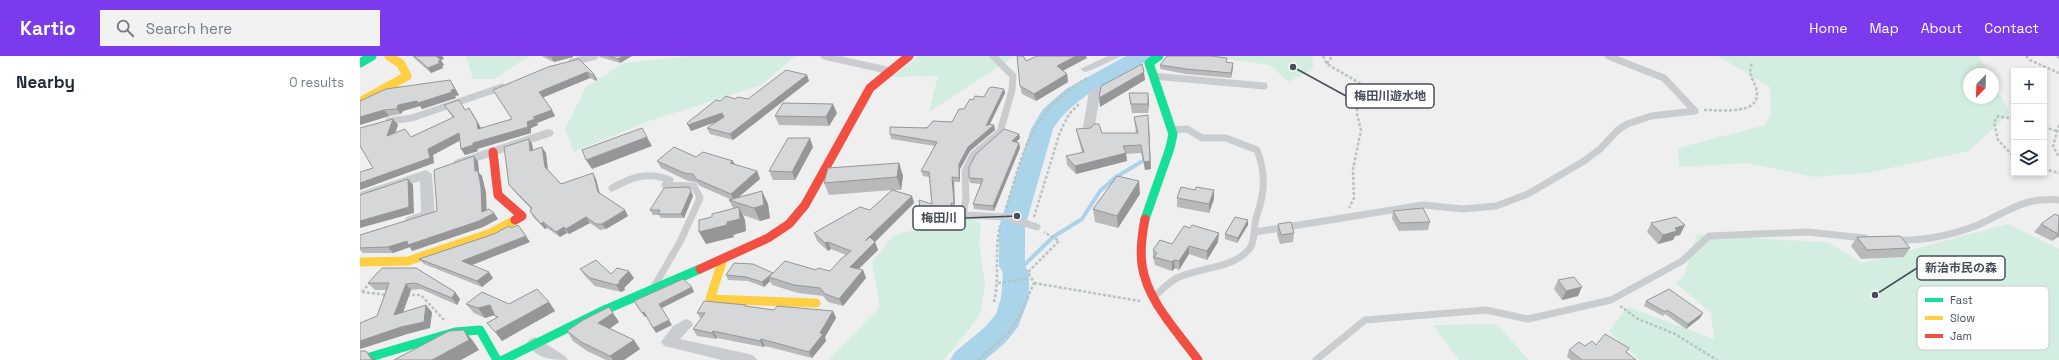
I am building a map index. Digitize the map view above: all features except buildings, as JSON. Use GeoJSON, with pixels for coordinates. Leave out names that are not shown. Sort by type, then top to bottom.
{"type":"FeatureCollection","features":[{"type":"Feature","properties":{"kind":"street"},"geometry":{"type":"LineString","coordinates":[[360,63],[372,56]]}},
{"type":"Feature","properties":{"kind":"street"},"geometry":{"type":"LineString","coordinates":[[360,102],[407,76],[405,69],[395,58],[390,56]]}},
{"type":"Feature","properties":{"kind":"street"},"geometry":{"type":"LineString","coordinates":[[503,360],[569,326],[654,287],[724,259],[768,238],[789,224],[805,205],[870,88],[909,56]]}},
{"type":"Feature","properties":{"kind":"street"},"geometry":{"type":"LineString","coordinates":[[1087,73],[1117,56]]}},
{"type":"Feature","properties":{"kind":"street"},"geometry":{"type":"LineString","coordinates":[[1159,56],[1145,64],[1153,76],[1173,134],[1170,148],[1145,220],[1141,254],[1144,272],[1154,296],[1198,360]]}},
{"type":"Feature","properties":{"kind":"street"},"geometry":{"type":"LineString","coordinates":[[1088,132],[1096,92],[1129,74]]}},
{"type":"Feature","properties":{"kind":"street"},"geometry":{"type":"LineString","coordinates":[[376,124],[389,121]]}},
{"type":"Feature","properties":{"kind":"street"},"geometry":{"type":"LineString","coordinates":[[360,198],[548,133]]}},
{"type":"Feature","properties":{"kind":"street"},"geometry":{"type":"LineString","coordinates":[[360,262],[408,261],[491,234],[522,216],[498,195],[493,152]]}},
{"type":"Feature","properties":{"kind":"street"},"geometry":{"type":"LineString","coordinates":[[400,224],[428,215],[426,174]]}},
{"type":"Feature","properties":{"kind":"street"},"geometry":{"type":"LineString","coordinates":[[724,259],[710,299],[816,303]]}},
{"type":"Feature","properties":{"kind":"street"},"geometry":{"type":"LineString","coordinates":[[686,325],[678,330],[669,342],[749,360]]}},
{"type":"Feature","properties":{"kind":"street"},"geometry":{"type":"LineString","coordinates":[[360,360],[455,332],[480,330],[497,360]]}},
{"type":"Feature","properties":{"kind":"street"},"geometry":{"type":"LineString","coordinates":[[535,343],[560,360]]}},
{"type":"Feature","properties":{"kind":"lane"},"geometry":{"type":"LineString","coordinates":[[565,64],[595,56]]}},
{"type":"Feature","properties":{"kind":"lane"},"geometry":{"type":"LineString","coordinates":[[824,56],[891,71]]}},
{"type":"Feature","properties":{"kind":"lane"},"geometry":{"type":"LineString","coordinates":[[993,56],[1013,76],[1012,90],[1000,132],[973,155],[964,171],[966,199],[963,215],[1004,217],[1034,227]]}},
{"type":"Feature","properties":{"kind":"lane"},"geometry":{"type":"LineString","coordinates":[[1608,56],[1664,78],[1695,111]]}},
{"type":"Feature","properties":{"kind":"lane"},"geometry":{"type":"LineString","coordinates":[[1153,76],[1264,86]]}},
{"type":"Feature","properties":{"kind":"lane"},"geometry":{"type":"LineString","coordinates":[[389,121],[412,118],[508,85]]}},
{"type":"Feature","properties":{"kind":"lane"},"geometry":{"type":"LineString","coordinates":[[1255,232],[1423,205],[1448,210],[1469,210],[1497,206],[1524,196],[1597,152],[1614,132],[1628,123],[1650,117],[1695,111]]}},
{"type":"Feature","properties":{"kind":"lane"},"geometry":{"type":"LineString","coordinates":[[1154,296],[1176,278],[1235,258],[1245,252],[1249,247],[1255,232],[1254,222],[1263,200],[1265,182],[1264,170],[1257,150],[1226,138],[1202,138],[1187,129],[1171,130]]}},
{"type":"Feature","properties":{"kind":"lane"},"geometry":{"type":"LineString","coordinates":[[612,188],[633,177],[650,173],[670,180],[665,185],[694,186],[700,198],[680,242],[654,287]]}},
{"type":"Feature","properties":{"kind":"lane"},"geometry":{"type":"LineString","coordinates":[[1885,240],[1908,241],[1949,234],[1987,221],[2019,203],[2032,199],[2059,200]]}},
{"type":"Feature","properties":{"kind":"lane"},"geometry":{"type":"LineString","coordinates":[[1316,360],[1330,352],[1352,327],[1365,320],[1486,310],[1528,319],[1611,300],[1682,261],[1709,236],[1807,232],[1870,239]]}},
{"type":"Feature","properties":{"kind":"path"},"geometry":{"type":"LineString","coordinates":[[1323,56],[1327,64],[1363,85],[1357,102],[1357,114],[1361,130],[1353,168],[1354,198],[1349,207],[1349,217]]}},
{"type":"Feature","properties":{"kind":"path"},"geometry":{"type":"LineString","coordinates":[[1327,64],[1332,56]]}},
{"type":"Feature","properties":{"kind":"path"},"geometry":{"type":"LineString","coordinates":[[2026,56],[2030,60],[2059,73]]}},
{"type":"Feature","properties":{"kind":"path"},"geometry":{"type":"LineString","coordinates":[[1695,111],[1747,109],[1754,104],[1757,99],[1756,89],[1749,73],[1752,62]]}},
{"type":"Feature","properties":{"kind":"path"},"geometry":{"type":"LineString","coordinates":[[994,302],[999,283],[996,258],[1001,224],[1005,220],[1004,217],[1030,140],[1039,120],[1066,91],[1087,73]]}},
{"type":"Feature","properties":{"kind":"path"},"geometry":{"type":"LineString","coordinates":[[1034,283],[1028,272],[1058,240],[1034,227],[1033,222],[1060,132],[1069,114],[1084,99],[1096,92]]}},
{"type":"Feature","properties":{"kind":"path"},"geometry":{"type":"LineString","coordinates":[[2011,118],[1998,116],[1994,122],[1998,140],[2011,154]]}},
{"type":"Feature","properties":{"kind":"path"},"geometry":{"type":"LineString","coordinates":[[2059,125],[2053,146],[2059,157]]}},
{"type":"Feature","properties":{"kind":"path"},"geometry":{"type":"LineString","coordinates":[[2047,128],[2057,131]]}},
{"type":"Feature","properties":{"kind":"path"},"geometry":{"type":"LineString","coordinates":[[2047,170],[2059,173]]}},
{"type":"Feature","properties":{"kind":"path"},"geometry":{"type":"LineString","coordinates":[[999,283],[1027,280]]}},
{"type":"Feature","properties":{"kind":"path"},"geometry":{"type":"LineString","coordinates":[[1034,283],[1140,301],[1154,296]]}},
{"type":"Feature","properties":{"kind":"path"},"geometry":{"type":"LineString","coordinates":[[978,360],[1008,334],[1021,313],[1034,283]]}},
{"type":"Feature","properties":{"kind":"path"},"geometry":{"type":"LineString","coordinates":[[362,292],[396,295]]}},
{"type":"Feature","properties":{"kind":"path"},"geometry":{"type":"LineString","coordinates":[[402,295],[421,295],[430,304]]}},
{"type":"Feature","properties":{"kind":"path"},"geometry":{"type":"LineString","coordinates":[[1611,300],[1638,319],[1675,334],[1717,360]]}},
{"type":"Feature","properties":{"kind":"green space"},"geometry":{"type":"Polygon","coordinates":[[[466,56],[529,56],[494,79],[473,79],[466,56]]]}},
{"type":"Feature","properties":{"kind":"green space"},"geometry":{"type":"Polygon","coordinates":[[[689,56],[795,56],[762,85],[649,121],[574,152],[565,129],[586,87],[623,63],[689,56]]]}},
{"type":"Feature","properties":{"kind":"green space"},"geometry":{"type":"Polygon","coordinates":[[[919,56],[1015,56],[929,112],[938,76],[892,77],[919,56]]]}},
{"type":"Feature","properties":{"kind":"green space"},"geometry":{"type":"Polygon","coordinates":[[[1219,56],[1312,56],[1314,69],[1288,82],[1270,65],[1220,58],[1219,56]]]}},
{"type":"Feature","properties":{"kind":"green space"},"geometry":{"type":"Polygon","coordinates":[[[1718,56],[1979,56],[1986,68],[1963,68],[1963,104],[1999,104],[1999,93],[2010,113],[1969,151],[1867,173],[1814,177],[1748,163],[1679,167],[1678,148],[1765,125],[1771,113],[1770,87],[1718,56]]]}},
{"type":"Feature","properties":{"kind":"green space"},"geometry":{"type":"Polygon","coordinates":[[[967,215],[981,224],[979,242],[985,284],[980,315],[944,360],[828,360],[880,307],[872,262],[893,236],[967,215]]]}},
{"type":"Feature","properties":{"kind":"green space"},"geometry":{"type":"Polygon","coordinates":[[[2008,224],[2059,249],[2059,360],[1639,360],[1609,331],[1628,307],[1714,339],[1711,313],[1676,283],[1684,276],[1697,234],[1709,236],[1828,242],[1862,263],[2008,224]]]}},
{"type":"Feature","properties":{"kind":"green space"},"geometry":{"type":"Polygon","coordinates":[[[1497,324],[1529,360],[1459,360],[1433,325],[1497,324]]]}},
{"type":"Feature","properties":{"kind":"waterway"},"geometry":{"type":"LineString","coordinates":[[965,360],[995,335],[1008,319],[1015,298],[1016,273],[1012,266],[1012,227],[1042,129],[1051,114],[1074,94],[1141,56]]}},
{"type":"Feature","properties":{"kind":"waterway"},"geometry":{"type":"LineString","coordinates":[[1016,273],[1053,237],[1082,219],[1100,191],[1116,177],[1146,159]]}},
{"type":"Feature","properties":{"kind":"traffic: fast"},"geometry":{"type":"LineString","coordinates":[[360,63],[372,56]]}},
{"type":"Feature","properties":{"kind":"traffic: fast"},"geometry":{"type":"LineString","coordinates":[[1145,219],[1170,148],[1173,134],[1149,63],[1159,56]]}},
{"type":"Feature","properties":{"kind":"traffic: fast"},"geometry":{"type":"LineString","coordinates":[[503,360],[600,312],[700,269]]}},
{"type":"Feature","properties":{"kind":"traffic: fast"},"geometry":{"type":"LineString","coordinates":[[360,360],[455,332],[480,330],[497,360]]}},
{"type":"Feature","properties":{"kind":"traffic: slow"},"geometry":{"type":"LineString","coordinates":[[360,102],[407,76],[401,64],[389,56]]}},
{"type":"Feature","properties":{"kind":"traffic: slow"},"geometry":{"type":"LineString","coordinates":[[360,262],[408,261],[491,233],[515,220]]}},
{"type":"Feature","properties":{"kind":"traffic: slow"},"geometry":{"type":"LineString","coordinates":[[723,259],[710,299],[816,303]]}},
{"type":"Feature","properties":{"kind":"traffic: jam"},"geometry":{"type":"LineString","coordinates":[[700,269],[736,254],[768,238],[789,224],[805,205],[870,88],[909,56]]}},
{"type":"Feature","properties":{"kind":"traffic: jam"},"geometry":{"type":"LineString","coordinates":[[493,152],[498,195],[522,216],[515,220]]}},
{"type":"Feature","properties":{"kind":"traffic: jam"},"geometry":{"type":"LineString","coordinates":[[1145,219],[1141,258],[1146,282],[1159,305],[1198,360]]}},
{"type":"Feature","properties":{"kind":"place","name":"梅田川遊水地"},"geometry":{"type":"Point","coordinates":[1293,67]}},
{"type":"Feature","properties":{"kind":"place","name":"梅田川"},"geometry":{"type":"Point","coordinates":[1017,216]}},
{"type":"Feature","properties":{"kind":"place","name":"新治市民の森"},"geometry":{"type":"Point","coordinates":[1875,295]}}]}
